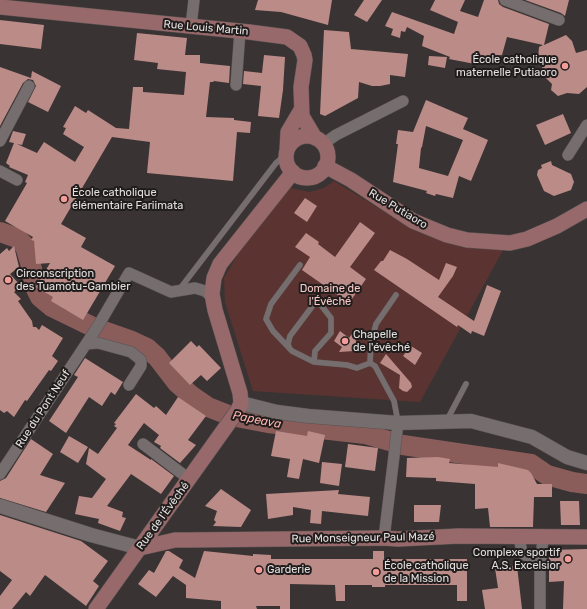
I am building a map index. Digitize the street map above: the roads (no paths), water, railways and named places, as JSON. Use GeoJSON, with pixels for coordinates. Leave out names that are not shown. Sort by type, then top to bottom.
{"type":"FeatureCollection","features":[{"type":"Feature","properties":{"kind":"main road","name":"Rue Louis Martin"},"geometry":{"type":"LineString","coordinates":[[0,7],[282,36],[292,40],[300,46],[305,60],[301,87],[301,110]]}},
{"type":"Feature","properties":{"kind":"main road"},"geometry":{"type":"LineString","coordinates":[[301,110],[302,116],[327,152],[327,162],[325,166],[316,176],[312,177],[302,177],[293,172],[287,162],[288,132],[301,110]]}},
{"type":"Feature","properties":{"kind":"main road"},"geometry":{"type":"LineString","coordinates":[[287,152],[291,143],[298,138],[308,136],[319,141]]}},
{"type":"Feature","properties":{"kind":"main road","name":"Rue Putiaoro"},"geometry":{"type":"LineString","coordinates":[[325,166],[351,180],[413,221],[447,235],[467,240],[510,243],[527,239],[557,226],[587,209]]}},
{"type":"Feature","properties":{"kind":"main road"},"geometry":{"type":"LineString","coordinates":[[236,412],[238,386],[214,310],[212,287],[214,278],[220,264],[293,172]]}},
{"type":"Feature","properties":{"kind":"main road","name":"Rue de l'Évêché"},"geometry":{"type":"LineString","coordinates":[[96,609],[236,412]]}},
{"type":"Feature","properties":{"kind":"main road","name":"Rue Monseigneur Paul Mazé"},"geometry":{"type":"LineString","coordinates":[[140,548],[175,540],[459,536],[587,538]]}},
{"type":"Feature","properties":{"kind":"street"},"geometry":{"type":"LineString","coordinates":[[192,26],[194,0]]}},
{"type":"Feature","properties":{"kind":"street"},"geometry":{"type":"LineString","coordinates":[[505,0],[559,20]]}},
{"type":"Feature","properties":{"kind":"street"},"geometry":{"type":"LineString","coordinates":[[236,85],[240,31]]}},
{"type":"Feature","properties":{"kind":"street"},"geometry":{"type":"LineString","coordinates":[[0,141],[29,86]]}},
{"type":"Feature","properties":{"kind":"street"},"geometry":{"type":"LineString","coordinates":[[319,141],[336,135],[403,101]]}},
{"type":"Feature","properties":{"kind":"street"},"geometry":{"type":"LineString","coordinates":[[568,155],[587,124]]}},
{"type":"Feature","properties":{"kind":"street"},"geometry":{"type":"LineString","coordinates":[[0,171],[17,180]]}},
{"type":"Feature","properties":{"kind":"street","name":"Rue du Pont Neuf"},"geometry":{"type":"LineString","coordinates":[[0,474],[98,326],[129,273],[171,292],[195,288],[212,297]]}},
{"type":"Feature","properties":{"kind":"street"},"geometry":{"type":"LineString","coordinates":[[89,340],[131,352],[141,360],[141,366],[129,385]]}},
{"type":"Feature","properties":{"kind":"street"},"geometry":{"type":"LineString","coordinates":[[236,412],[277,412],[398,429],[446,422],[471,422],[532,437],[567,457],[587,463]]}},
{"type":"Feature","properties":{"kind":"street"},"geometry":{"type":"LineString","coordinates":[[384,538],[398,429]]}},
{"type":"Feature","properties":{"kind":"street"},"geometry":{"type":"LineString","coordinates":[[143,444],[189,479]]}},
{"type":"Feature","properties":{"kind":"street"},"geometry":{"type":"LineString","coordinates":[[0,506],[91,535],[140,548]]}},
{"type":"Feature","properties":{"kind":"street"},"geometry":{"type":"LineString","coordinates":[[519,537],[522,553],[527,556],[541,558]]}},
{"type":"Feature","properties":{"kind":"street"},"geometry":{"type":"LineString","coordinates":[[540,609],[543,538]]}},
{"type":"Feature","properties":{"kind":"lane"},"geometry":{"type":"LineString","coordinates":[[178,290],[276,163],[287,152]]}},
{"type":"Feature","properties":{"kind":"lane"},"geometry":{"type":"LineString","coordinates":[[300,265],[271,304],[266,319],[273,330],[292,351],[314,362],[347,365],[357,368],[364,364],[370,363]]}},
{"type":"Feature","properties":{"kind":"lane"},"geometry":{"type":"LineString","coordinates":[[370,363],[371,343],[376,324],[396,295]]}},
{"type":"Feature","properties":{"kind":"lane"},"geometry":{"type":"LineString","coordinates":[[292,351],[288,344],[290,336],[317,300],[331,318],[330,333],[314,351],[314,362]]}},
{"type":"Feature","properties":{"kind":"lane"},"geometry":{"type":"LineString","coordinates":[[370,363],[374,366],[394,401],[398,429]]}},
{"type":"Feature","properties":{"kind":"lane"},"geometry":{"type":"LineString","coordinates":[[446,422],[466,384]]}},
{"type":"Feature","properties":{"kind":"waterway","name":"Papeava"},"geometry":{"type":"LineString","coordinates":[[0,232],[17,238],[25,246],[32,269],[34,285],[40,297],[52,307],[95,328],[147,348],[157,357],[177,383],[208,407],[231,416],[268,423],[365,434],[403,445],[531,464],[547,475],[572,482],[587,484]]}},
{"type":"Feature","properties":{"kind":"place","name":"École catholique maternelle Putiaoro"},"geometry":{"type":"Point","coordinates":[565,66]}},
{"type":"Feature","properties":{"kind":"place","name":"École catholique élémentaire Fariimata"},"geometry":{"type":"Point","coordinates":[64,199]}},
{"type":"Feature","properties":{"kind":"place","name":"Circonscription des Tuamotu-Gambier"},"geometry":{"type":"Point","coordinates":[8,280]}},
{"type":"Feature","properties":{"kind":"place","name":"Chapelle de l'évêché"},"geometry":{"type":"Point","coordinates":[345,341]}},
{"type":"Feature","properties":{"kind":"place","name":"Complexe sportif A.S. Excelsior"},"geometry":{"type":"Point","coordinates":[568,559]}},
{"type":"Feature","properties":{"kind":"place","name":"Garderie"},"geometry":{"type":"Point","coordinates":[259,570]}},
{"type":"Feature","properties":{"kind":"place","name":"École catholique de la Mission"},"geometry":{"type":"Point","coordinates":[376,572]}},
{"type":"Feature","properties":{"kind":"park label","name":"Domaine de l'Évêché"},"geometry":{"type":"Point","coordinates":[330,295]}}]}
